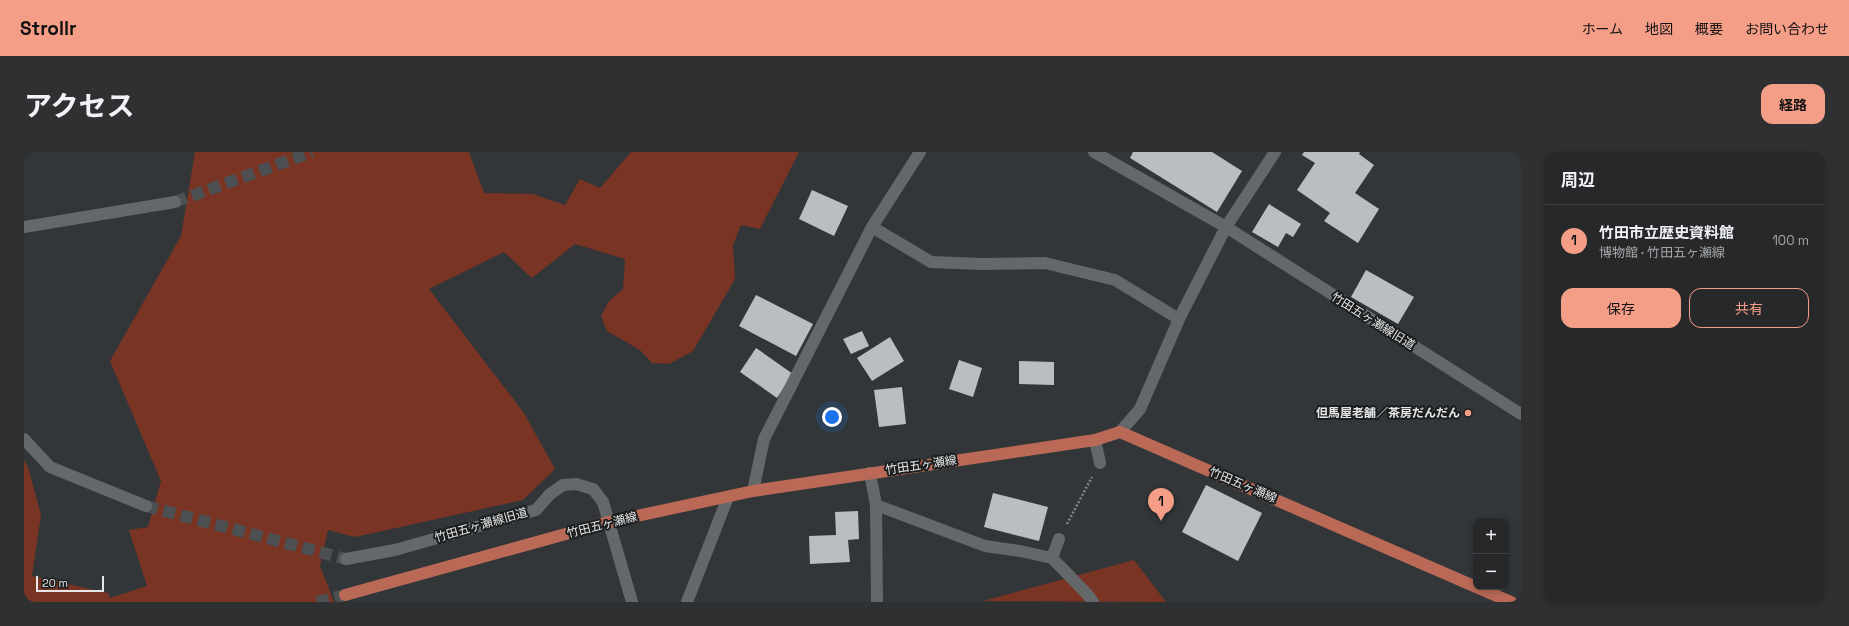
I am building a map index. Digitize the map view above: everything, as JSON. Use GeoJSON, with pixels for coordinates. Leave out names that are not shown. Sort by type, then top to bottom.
{"type":"FeatureCollection","features":[{"type":"Feature","properties":{"kind":"main road","name":"竹田五ヶ瀬線"},"geometry":{"type":"LineString","coordinates":[[345,595],[609,522],[753,491],[1095,440],[1120,432],[1473,586]]}},
{"type":"Feature","properties":{"kind":"main road","name":"竹田五ヶ瀬線"},"geometry":{"type":"LineString","coordinates":[[1483,590],[1511,602]]}},
{"type":"Feature","properties":{"kind":"street"},"geometry":{"type":"LineString","coordinates":[[753,491],[764,439],[872,227],[920,152]]}},
{"type":"Feature","properties":{"kind":"street","name":"竹田五ヶ瀬線旧道"},"geometry":{"type":"LineString","coordinates":[[1094,152],[1226,228],[1521,414]]}},
{"type":"Feature","properties":{"kind":"street"},"geometry":{"type":"LineString","coordinates":[[1120,432],[1140,409],[1179,319],[1226,228],[1275,152]]}},
{"type":"Feature","properties":{"kind":"street"},"geometry":{"type":"LineString","coordinates":[[24,227],[176,202]]}},
{"type":"Feature","properties":{"kind":"street"},"geometry":{"type":"LineString","coordinates":[[872,227],[931,262],[982,264],[1044,263],[1115,280],[1179,319]]}},
{"type":"Feature","properties":{"kind":"street"},"geometry":{"type":"LineString","coordinates":[[24,439],[50,467],[146,506]]}},
{"type":"Feature","properties":{"kind":"street"},"geometry":{"type":"LineString","coordinates":[[1095,440],[1100,463]]}},
{"type":"Feature","properties":{"kind":"street"},"geometry":{"type":"LineString","coordinates":[[870,473],[876,505],[877,602]]}},
{"type":"Feature","properties":{"kind":"street","name":"竹田五ヶ瀬線旧道"},"geometry":{"type":"LineString","coordinates":[[346,559],[395,550],[536,510],[550,494],[563,485],[576,484],[593,489],[603,502],[609,522]]}},
{"type":"Feature","properties":{"kind":"street"},"geometry":{"type":"LineString","coordinates":[[687,602],[728,497]]}},
{"type":"Feature","properties":{"kind":"street"},"geometry":{"type":"LineString","coordinates":[[876,505],[985,546],[1020,551],[1052,558],[1088,594],[1093,602]]}},
{"type":"Feature","properties":{"kind":"street"},"geometry":{"type":"LineString","coordinates":[[609,522],[632,602]]}},
{"type":"Feature","properties":{"kind":"street"},"geometry":{"type":"LineString","coordinates":[[1052,558],[1059,539]]}},
{"type":"Feature","properties":{"kind":"path"},"geometry":{"type":"LineString","coordinates":[[1059,539],[1100,463]]}},
{"type":"Feature","properties":{"kind":"shaded area"},"geometry":{"type":"Polygon","coordinates":[[[195,152],[469,152],[484,193],[533,194],[565,205],[580,179],[600,188],[631,152],[799,152],[760,229],[741,225],[733,245],[735,279],[693,351],[669,364],[652,363],[640,350],[607,331],[601,316],[609,301],[623,289],[625,259],[575,244],[532,278],[504,252],[429,289],[524,413],[555,469],[523,500],[355,537],[328,530],[320,566],[334,602],[24,602],[24,461],[28,467],[41,515],[32,576],[108,593],[110,598],[147,586],[129,530],[148,527],[161,481],[110,361],[181,236],[195,152]]]}},
{"type":"Feature","properties":{"kind":"shaded area"},"geometry":{"type":"Polygon","coordinates":[[[1134,560],[1166,602],[983,601],[1134,560]]]}},
{"type":"Feature","properties":{"kind":"building"},"geometry":{"type":"Polygon","coordinates":[[[1133,152],[1212,152],[1242,171],[1217,212],[1130,158],[1133,152]]]}},
{"type":"Feature","properties":{"kind":"building"},"geometry":{"type":"Polygon","coordinates":[[[1304,152],[1360,152],[1359,154],[1374,165],[1355,193],[1379,209],[1358,243],[1324,221],[1330,213],[1297,190],[1315,163],[1302,155],[1304,152]]]}},
{"type":"Feature","properties":{"kind":"building"},"geometry":{"type":"Polygon","coordinates":[[[812,190],[848,206],[834,236],[799,219],[812,190]]]}},
{"type":"Feature","properties":{"kind":"building"},"geometry":{"type":"Polygon","coordinates":[[[1269,204],[1301,224],[1293,237],[1286,233],[1278,247],[1252,232],[1269,204]]]}},
{"type":"Feature","properties":{"kind":"building"},"geometry":{"type":"Polygon","coordinates":[[[1366,270],[1414,297],[1398,324],[1351,297],[1366,270]]]}},
{"type":"Feature","properties":{"kind":"building"},"geometry":{"type":"Polygon","coordinates":[[[756,295],[813,324],[796,356],[739,326],[756,295]]]}},
{"type":"Feature","properties":{"kind":"building"},"geometry":{"type":"Polygon","coordinates":[[[862,331],[869,346],[851,354],[843,339],[862,331]]]}},
{"type":"Feature","properties":{"kind":"building"},"geometry":{"type":"Polygon","coordinates":[[[890,337],[904,361],[872,381],[857,358],[890,337]]]}},
{"type":"Feature","properties":{"kind":"building"},"geometry":{"type":"Polygon","coordinates":[[[756,348],[793,374],[777,398],[740,372],[756,348]]]}},
{"type":"Feature","properties":{"kind":"building"},"geometry":{"type":"Polygon","coordinates":[[[959,360],[982,368],[973,397],[949,389],[959,360]]]}},
{"type":"Feature","properties":{"kind":"building"},"geometry":{"type":"Polygon","coordinates":[[[1019,361],[1054,362],[1054,385],[1019,384],[1019,361]]]}},
{"type":"Feature","properties":{"kind":"building"},"geometry":{"type":"Polygon","coordinates":[[[902,387],[906,424],[879,427],[874,390],[902,387]]]}},
{"type":"Feature","properties":{"kind":"building"},"geometry":{"type":"Polygon","coordinates":[[[1206,485],[1262,513],[1238,561],[1182,532],[1206,485]]]}},
{"type":"Feature","properties":{"kind":"building"},"geometry":{"type":"Polygon","coordinates":[[[993,493],[1048,507],[1039,541],[984,527],[993,493]]]}},
{"type":"Feature","properties":{"kind":"building"},"geometry":{"type":"Polygon","coordinates":[[[858,511],[859,539],[848,540],[850,562],[810,564],[809,536],[836,535],[835,512],[858,511]]]}},
{"type":"Feature","properties":{"kind":"tunnel"},"geometry":{"type":"LineString","coordinates":[[175,202],[312,152]]}},
{"type":"Feature","properties":{"kind":"tunnel"},"geometry":{"type":"LineString","coordinates":[[146,506],[346,559]]}},
{"type":"Feature","properties":{"kind":"tunnel"},"geometry":{"type":"LineString","coordinates":[[317,602],[345,595]]}},
{"type":"Feature","properties":{"kind":"place","name":"但馬屋老舗／茶房だんだん"},"geometry":{"type":"Point","coordinates":[1468,413]}},
{"type":"Feature","properties":{"kind":"place","name":"竹田市立歴史資料館"},"geometry":{"type":"Point","coordinates":[1161,521]}}]}
